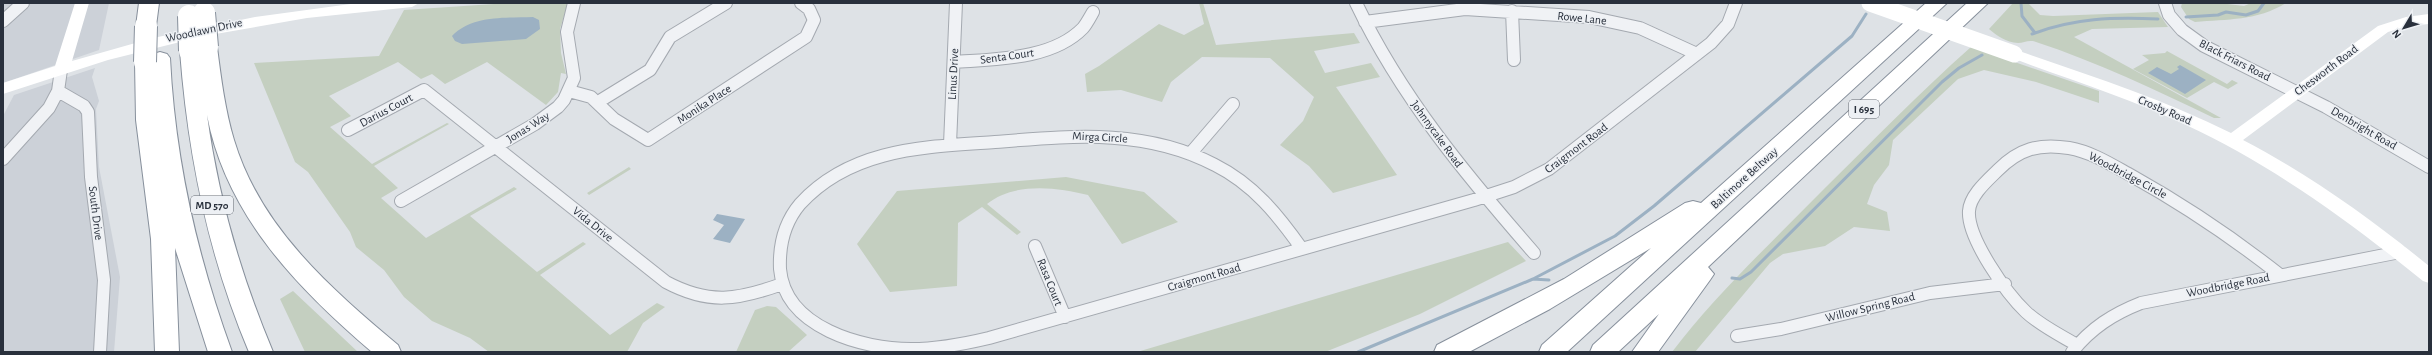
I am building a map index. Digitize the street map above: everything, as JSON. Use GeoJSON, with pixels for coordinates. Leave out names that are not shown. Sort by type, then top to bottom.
{"type":"FeatureCollection","features":[{"type":"Feature","properties":{"kind":"highway"},"geometry":{"type":"LineString","coordinates":[[149,3],[154,24],[153,60],[147,120],[163,239],[167,352]]}},
{"type":"Feature","properties":{"kind":"highway"},"geometry":{"type":"LineString","coordinates":[[154,24],[163,3]]}},
{"type":"Feature","properties":{"kind":"highway","name":"Baltimore Beltway"},"geometry":{"type":"LineString","coordinates":[[1551,352],[1937,3]]}},
{"type":"Feature","properties":{"kind":"highway","name":"I 695"},"geometry":{"type":"LineString","coordinates":[[1602,352],[1978,3]]}},
{"type":"Feature","properties":{"kind":"highway","name":"MD 570"},"geometry":{"type":"LineString","coordinates":[[197,9],[198,49],[194,105],[210,195],[239,295],[261,352]]}},
{"type":"Feature","properties":{"kind":"highway"},"geometry":{"type":"LineString","coordinates":[[198,49],[214,99],[223,141],[236,175],[277,245],[305,278],[339,310],[389,352]]}},
{"type":"Feature","properties":{"kind":"highway","name":"MD 570"},"geometry":{"type":"LineString","coordinates":[[153,60],[163,115],[168,161],[178,208],[203,308],[220,352]]}},
{"type":"Feature","properties":{"kind":"highway"},"geometry":{"type":"LineString","coordinates":[[1446,352],[1523,314],[1586,278],[1762,162]]}},
{"type":"Feature","properties":{"kind":"highway"},"geometry":{"type":"LineString","coordinates":[[1644,352],[1674,310],[1750,215]]}},
{"type":"Feature","properties":{"kind":"highway"},"geometry":{"type":"LineString","coordinates":[[339,310],[398,352]]}},
{"type":"Feature","properties":{"kind":"main road"},"geometry":{"type":"LineString","coordinates":[[61,70],[82,3]]}},
{"type":"Feature","properties":{"kind":"main road","name":"Woodlawn Drive"},"geometry":{"type":"LineString","coordinates":[[3,89],[161,39],[242,22],[336,9],[412,3]]}},
{"type":"Feature","properties":{"kind":"main road","name":"Crosby Road"},"geometry":{"type":"LineString","coordinates":[[1870,3],[2123,92],[2192,120],[2299,181],[2400,252],[2429,276]]}},
{"type":"Feature","properties":{"kind":"main road","name":"Chesworth Road"},"geometry":{"type":"LineString","coordinates":[[2231,141],[2383,29],[2406,22],[2429,19]]}},
{"type":"Feature","properties":{"kind":"street"},"geometry":{"type":"LineString","coordinates":[[3,20],[23,3]]}},
{"type":"Feature","properties":{"kind":"street","name":"Jonas Way"},"geometry":{"type":"LineString","coordinates":[[401,201],[549,115],[564,100],[574,78],[567,32],[574,3]]}},
{"type":"Feature","properties":{"kind":"street"},"geometry":{"type":"LineString","coordinates":[[598,102],[650,70],[670,37],[726,3]]}},
{"type":"Feature","properties":{"kind":"street","name":"Monika Place"},"geometry":{"type":"LineString","coordinates":[[569,91],[588,93],[613,118],[648,140],[806,37],[814,20],[809,9],[801,3]]}},
{"type":"Feature","properties":{"kind":"street","name":"Linus Drive"},"geometry":{"type":"LineString","coordinates":[[950,144],[956,3]]}},
{"type":"Feature","properties":{"kind":"street","name":"Johnnycake Road"},"geometry":{"type":"LineString","coordinates":[[1356,3],[1378,48],[1423,117],[1485,197],[1534,253]]}},
{"type":"Feature","properties":{"kind":"street","name":"Craigmont Road"},"geometry":{"type":"LineString","coordinates":[[861,161],[843,170],[815,189],[794,212],[786,225],[781,241],[779,256],[782,284],[795,303],[813,322],[830,332],[880,346],[907,349],[960,345],[1064,317],[1485,197],[1524,183],[1556,164],[1698,54],[1720,34],[1733,14],[1736,3]]}},
{"type":"Feature","properties":{"kind":"street","name":"Black Friars Road"},"geometry":{"type":"LineString","coordinates":[[2165,3],[2173,19],[2192,38],[2298,91]]}},
{"type":"Feature","properties":{"kind":"street","name":"Rowe Lane"},"geometry":{"type":"LineString","coordinates":[[1365,22],[1452,10],[1512,11],[1589,17],[1622,23],[1662,36],[1698,54]]}},
{"type":"Feature","properties":{"kind":"street"},"geometry":{"type":"LineString","coordinates":[[1512,11],[1514,60]]}},
{"type":"Feature","properties":{"kind":"street","name":"Senta Court"},"geometry":{"type":"LineString","coordinates":[[954,62],[1013,57],[1042,50],[1055,45],[1077,32],[1090,19],[1093,12]]}},
{"type":"Feature","properties":{"kind":"street"},"geometry":{"type":"LineString","coordinates":[[3,158],[49,108],[58,91],[61,70]]}},
{"type":"Feature","properties":{"kind":"street","name":"Darius Court"},"geometry":{"type":"LineString","coordinates":[[348,130],[424,90]]}},
{"type":"Feature","properties":{"kind":"street","name":"Vida Drive"},"geometry":{"type":"LineString","coordinates":[[424,90],[497,146],[660,277],[680,291],[706,298],[728,299],[760,292],[782,284]]}},
{"type":"Feature","properties":{"kind":"street","name":"South Drive"},"geometry":{"type":"LineString","coordinates":[[58,91],[84,106],[88,112],[91,177],[104,280],[100,352]]}},
{"type":"Feature","properties":{"kind":"street","name":"Denbright Road"},"geometry":{"type":"LineString","coordinates":[[2298,91],[2429,167]]}},
{"type":"Feature","properties":{"kind":"street"},"geometry":{"type":"LineString","coordinates":[[1190,154],[1233,104]]}},
{"type":"Feature","properties":{"kind":"street","name":"Mirga Circle"},"geometry":{"type":"LineString","coordinates":[[861,161],[896,150],[950,144],[1078,135],[1102,135],[1150,142],[1190,154],[1214,164],[1253,190],[1281,219],[1302,249]]}},
{"type":"Feature","properties":{"kind":"street","name":"Woodbridge Circle"},"geometry":{"type":"LineString","coordinates":[[2074,348],[2026,312],[2005,284],[1972,232],[1968,220],[1969,210],[1978,192],[2016,152],[2034,146],[2049,146],[2077,149],[2093,156],[2150,184],[2219,228],[2280,274]]}},
{"type":"Feature","properties":{"kind":"street"},"geometry":{"type":"LineString","coordinates":[[2417,159],[2429,154]]}},
{"type":"Feature","properties":{"kind":"street","name":"Rasa Court"},"geometry":{"type":"LineString","coordinates":[[1035,246],[1064,317]]}},
{"type":"Feature","properties":{"kind":"street","name":"Woodbridge Road"},"geometry":{"type":"LineString","coordinates":[[2074,348],[2104,320],[2120,311],[2141,303],[2280,274],[2400,252]]}},
{"type":"Feature","properties":{"kind":"street","name":"Willow Spring Road"},"geometry":{"type":"LineString","coordinates":[[1737,336],[1781,329],[1930,293],[2005,284]]}},
{"type":"Feature","properties":{"kind":"shaded area"},"geometry":{"type":"Polygon","coordinates":[[[3,3],[109,3],[99,50],[3,83],[3,3]]]}},
{"type":"Feature","properties":{"kind":"shaded area"},"geometry":{"type":"Polygon","coordinates":[[[95,68],[92,77],[99,101],[96,109],[99,167],[120,277],[114,352],[3,352],[3,116],[14,95],[95,68]]]}},
{"type":"Feature","properties":{"kind":"green space"},"geometry":{"type":"Polygon","coordinates":[[[509,3],[568,3],[560,29],[561,53],[566,74],[561,73],[558,92],[546,105],[487,62],[445,84],[432,74],[421,79],[398,62],[329,96],[351,116],[330,127],[372,164],[447,123],[449,124],[374,166],[398,188],[381,198],[426,238],[514,187],[517,189],[470,216],[537,272],[583,242],[586,244],[540,275],[610,335],[657,303],[665,307],[643,323],[627,352],[489,352],[470,338],[432,321],[404,297],[384,270],[356,247],[350,232],[308,172],[295,162],[254,63],[379,56],[404,10],[509,3]]]}},
{"type":"Feature","properties":{"kind":"green space"},"geometry":{"type":"Polygon","coordinates":[[[1199,3],[1203,3],[1216,45],[1354,33],[1360,43],[1314,51],[1325,73],[1371,63],[1380,77],[1336,87],[1397,175],[1333,193],[1309,166],[1280,145],[1303,121],[1314,97],[1270,58],[1202,57],[1171,82],[1162,102],[1121,90],[1087,92],[1085,74],[1099,66],[1159,24],[1184,35],[1204,24],[1199,3]]]}},
{"type":"Feature","properties":{"kind":"green space"},"geometry":{"type":"Polygon","coordinates":[[[2013,3],[2028,3],[2040,15],[2053,16],[2158,12],[2168,27],[2092,29],[2074,37],[2221,118],[2214,118],[2081,58],[2033,41],[2018,43],[2002,38],[1989,29],[2013,3]]]}},
{"type":"Feature","properties":{"kind":"green space"},"geometry":{"type":"Polygon","coordinates":[[[2182,3],[2219,3],[2244,6],[2251,3],[2286,3],[2275,9],[2253,16],[2195,22],[2189,19],[2181,7],[2182,3]]]}},
{"type":"Feature","properties":{"kind":"green space"},"geometry":{"type":"Polygon","coordinates":[[[1971,47],[2099,91],[2099,103],[2036,82],[1984,70],[1958,79],[1893,140],[1889,165],[1874,185],[1867,204],[1887,212],[1890,231],[1854,227],[1825,246],[1783,254],[1770,263],[1695,352],[1672,352],[1726,288],[1915,99],[1971,47]]]}},
{"type":"Feature","properties":{"kind":"green space"},"geometry":{"type":"Polygon","coordinates":[[[2167,51],[2227,84],[2232,80],[2238,83],[2228,89],[2214,82],[2187,98],[2133,69],[2149,60],[2142,55],[2165,53],[2167,51]]]}},
{"type":"Feature","properties":{"kind":"green space"},"geometry":{"type":"Polygon","coordinates":[[[629,167],[631,169],[589,195],[587,193],[629,167]]]}},
{"type":"Feature","properties":{"kind":"green space"},"geometry":{"type":"Polygon","coordinates":[[[1066,177],[1144,192],[1178,222],[1122,244],[1088,195],[1063,190],[1036,188],[1022,189],[998,197],[987,204],[1021,232],[1017,235],[982,207],[958,223],[957,286],[890,292],[857,244],[897,191],[1066,177]]]}},
{"type":"Feature","properties":{"kind":"green space"},"geometry":{"type":"Polygon","coordinates":[[[1508,242],[1526,261],[1420,314],[1325,352],[1137,352],[1508,242]]]}},
{"type":"Feature","properties":{"kind":"green space"},"geometry":{"type":"Polygon","coordinates":[[[293,291],[358,352],[305,352],[280,299],[293,291]]]}},
{"type":"Feature","properties":{"kind":"green space"},"geometry":{"type":"Polygon","coordinates":[[[767,306],[776,307],[807,335],[788,352],[736,352],[755,310],[767,306]]]}},
{"type":"Feature","properties":{"kind":"water"},"geometry":{"type":"Polygon","coordinates":[[[533,17],[539,20],[540,29],[526,39],[462,44],[455,41],[452,36],[469,24],[479,21],[501,18],[533,17]]]}},
{"type":"Feature","properties":{"kind":"water"},"geometry":{"type":"Polygon","coordinates":[[[2180,65],[2206,80],[2185,94],[2148,73],[2157,67],[2171,74],[2179,69],[2177,67],[2180,65]]]}},
{"type":"Feature","properties":{"kind":"water"},"geometry":{"type":"Polygon","coordinates":[[[717,214],[745,219],[730,243],[713,239],[724,225],[713,220],[717,214]]]}},
{"type":"Feature","properties":{"kind":"waterway"},"geometry":{"type":"LineString","coordinates":[[2021,3],[2022,16],[2035,33]]}},
{"type":"Feature","properties":{"kind":"waterway"},"geometry":{"type":"LineString","coordinates":[[2186,17],[2218,15],[2226,12],[2246,15],[2258,11],[2264,3]]}},
{"type":"Feature","properties":{"kind":"waterway"},"geometry":{"type":"LineString","coordinates":[[1533,279],[1615,236],[1654,206],[1852,36],[1866,14]]}},
{"type":"Feature","properties":{"kind":"waterway"},"geometry":{"type":"LineString","coordinates":[[2032,34],[2063,25],[2094,20],[2125,18],[2158,19]]}},
{"type":"Feature","properties":{"kind":"waterway"},"geometry":{"type":"LineString","coordinates":[[1732,278],[1740,279],[1751,272],[1942,82],[1959,68],[1982,55]]}},
{"type":"Feature","properties":{"kind":"waterway"},"geometry":{"type":"LineString","coordinates":[[1358,352],[1533,279]]}},
{"type":"Feature","properties":{"kind":"waterway"},"geometry":{"type":"LineString","coordinates":[[1533,279],[1549,280]]}}]}
